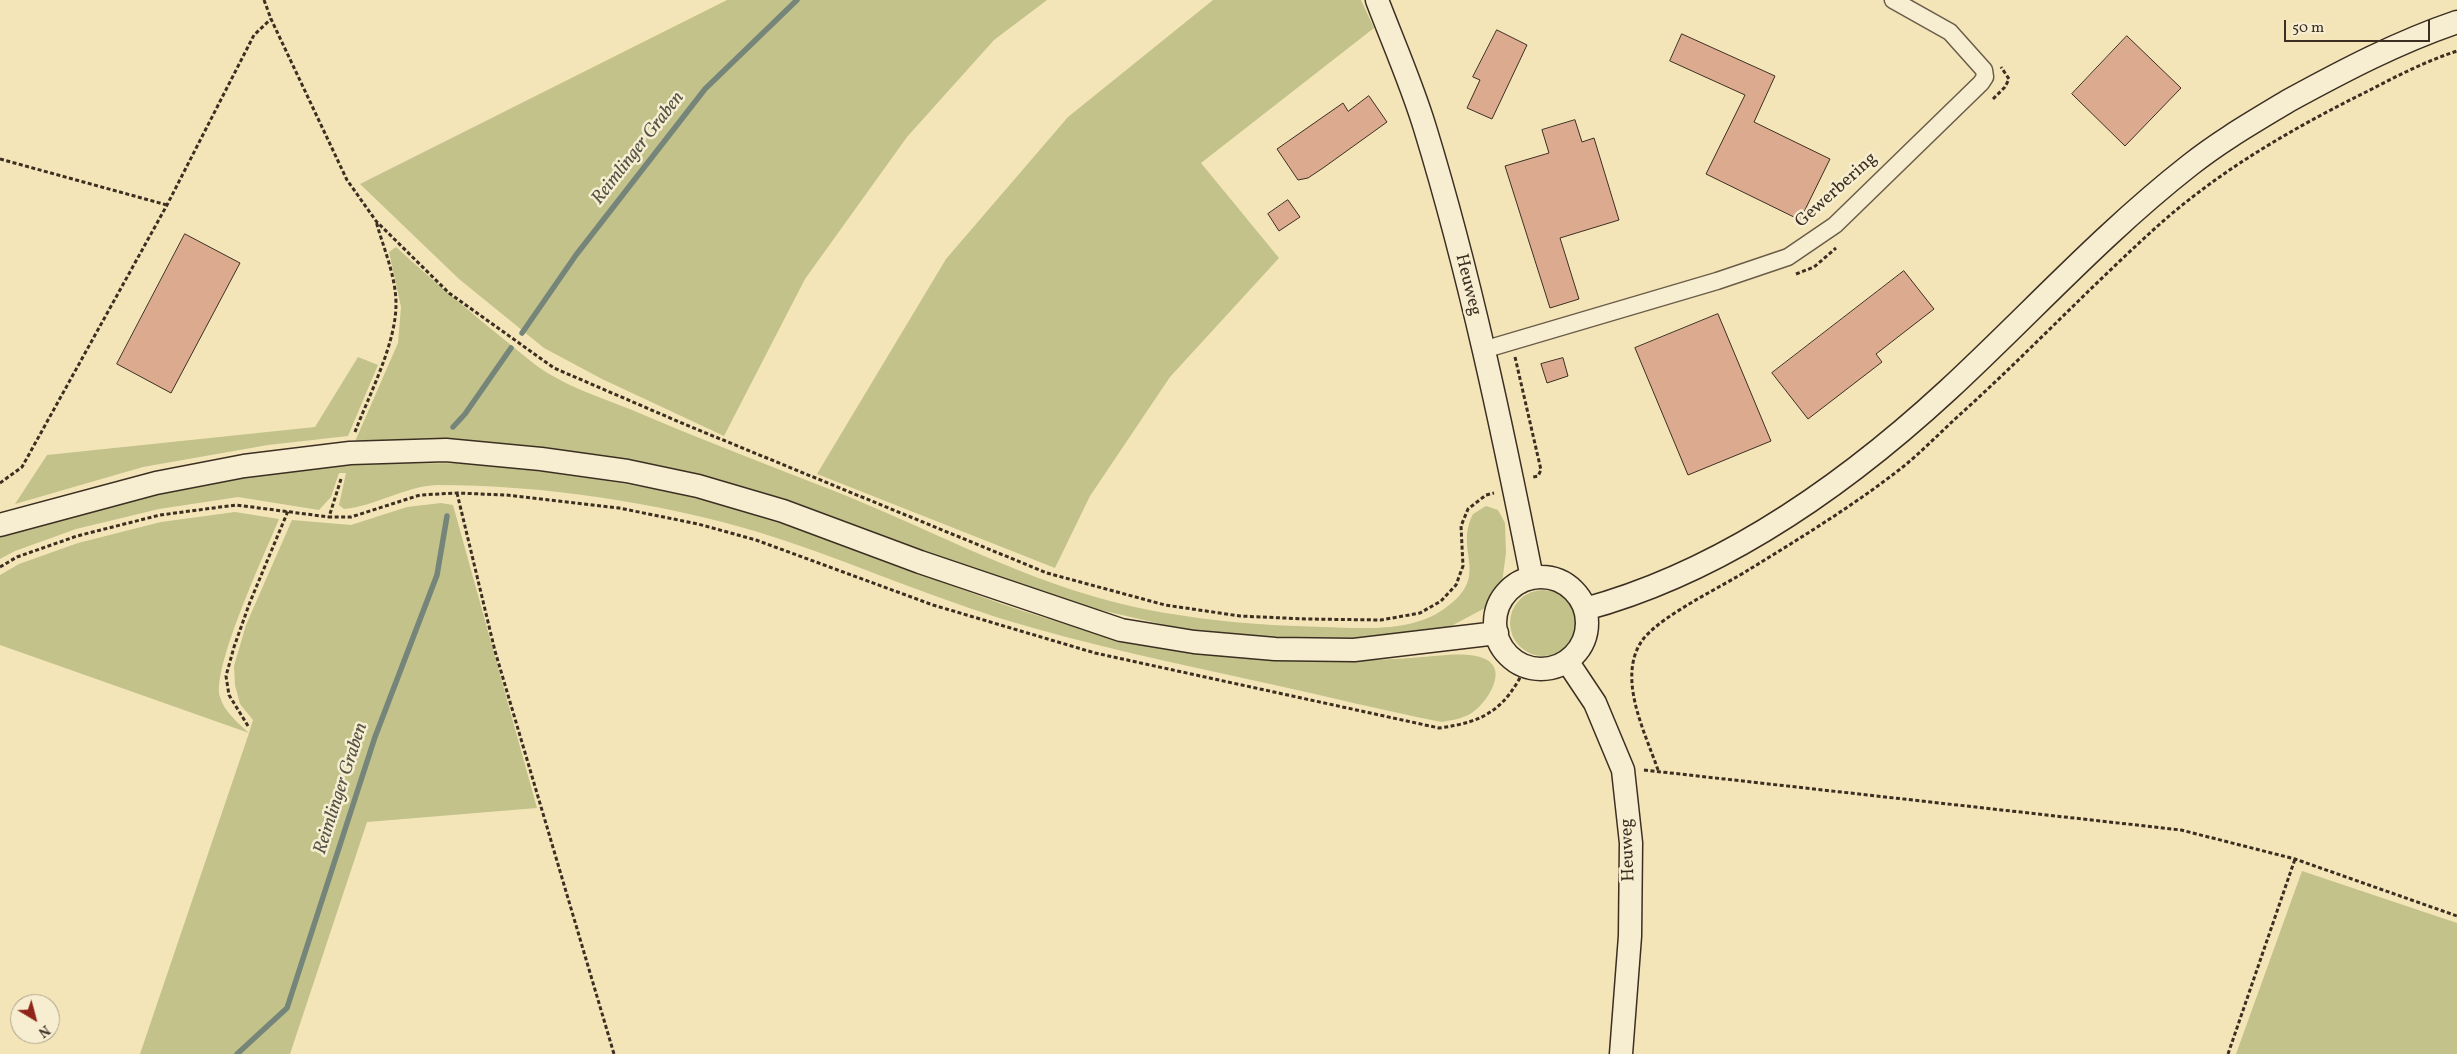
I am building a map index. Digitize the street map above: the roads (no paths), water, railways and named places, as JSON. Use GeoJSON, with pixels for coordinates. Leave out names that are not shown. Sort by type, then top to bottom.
{"type":"FeatureCollection","features":[{"type":"Feature","properties":{"kind":"main road","name":"Heuweg"},"geometry":{"type":"LineString","coordinates":[[1377,0],[1424,126],[1448,205],[1483,350],[1532,578]]}},
{"type":"Feature","properties":{"kind":"main road"},"geometry":{"type":"LineString","coordinates":[[1586,609],[1627,598],[1678,575],[1745,541],[1812,499],[1882,448],[1948,390],[2125,219],[2192,163],[2255,120],[2336,74],[2424,33],[2457,22]]}},
{"type":"Feature","properties":{"kind":"main road"},"geometry":{"type":"LineString","coordinates":[[0,525],[156,483],[244,466],[350,453],[446,450],[541,459],[627,471],[698,486],[783,511],[984,584],[1130,632],[1194,642],[1274,649],[1344,650],[1497,633]]}},
{"type":"Feature","properties":{"kind":"main road"},"geometry":{"type":"LineString","coordinates":[[1546,577],[1559,580],[1580,597],[1586,609],[1587,624],[1585,638],[1578,651],[1567,661],[1554,667],[1526,666],[1507,653],[1497,633],[1498,611],[1507,592],[1518,583],[1532,578],[1546,577]]}},
{"type":"Feature","properties":{"kind":"main road","name":"Heuweg"},"geometry":{"type":"LineString","coordinates":[[1567,661],[1595,703],[1624,770],[1631,843],[1630,936],[1621,1054]]}},
{"type":"Feature","properties":{"kind":"street","name":"Gewerbering"},"geometry":{"type":"LineString","coordinates":[[1483,350],[1716,281],[1788,257],[1835,225],[1985,77],[1984,70],[1950,32],[1893,0]]}},
{"type":"Feature","properties":{"kind":"waterway","name":"Reimlinger Graben"},"geometry":{"type":"LineString","coordinates":[[522,333],[576,255],[705,89],[797,0]]}},
{"type":"Feature","properties":{"kind":"waterway","name":"Reimlinger Graben"},"geometry":{"type":"LineString","coordinates":[[453,427],[465,414],[511,348]]}},
{"type":"Feature","properties":{"kind":"waterway","name":"Reimlinger Graben"},"geometry":{"type":"LineString","coordinates":[[237,1054],[287,1008],[375,737],[437,575],[447,516]]}}]}
